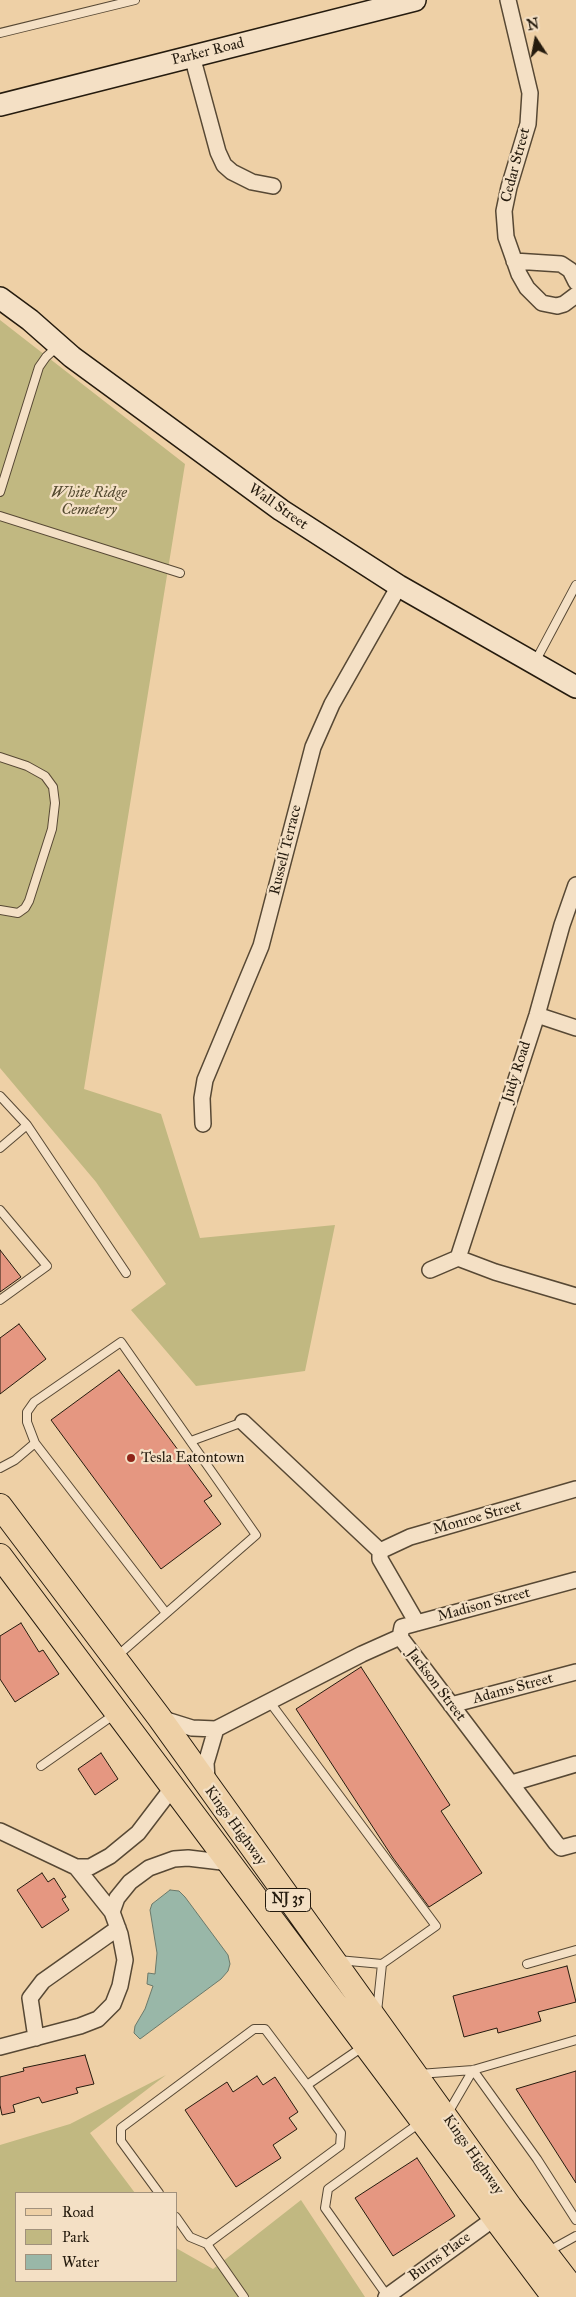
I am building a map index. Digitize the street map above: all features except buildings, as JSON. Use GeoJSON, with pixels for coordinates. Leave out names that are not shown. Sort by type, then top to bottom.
{"type":"FeatureCollection","features":[{"type":"Feature","properties":{"kind":"main road","name":"Kings Highway"},"geometry":{"type":"LineString","coordinates":[[0,1506],[159,1717],[376,2022],[446,2116],[510,2207],[576,2293]]}},
{"type":"Feature","properties":{"kind":"main road","name":"Kings Highway"},"geometry":{"type":"LineString","coordinates":[[0,1556],[554,2297]]}},
{"type":"Feature","properties":{"kind":"street","name":"Parker Road"},"geometry":{"type":"LineString","coordinates":[[1,101],[192,56],[386,4],[415,0]]}},
{"type":"Feature","properties":{"kind":"street","name":"Cedar Street"},"geometry":{"type":"LineString","coordinates":[[508,0],[530,93],[528,124],[509,186],[504,211],[506,237],[514,261],[527,288],[542,303],[557,306],[564,304],[576,295]]}},
{"type":"Feature","properties":{"kind":"street"},"geometry":{"type":"LineString","coordinates":[[192,56],[218,152],[224,165],[232,172],[252,182],[273,186]]}},
{"type":"Feature","properties":{"kind":"street"},"geometry":{"type":"LineString","coordinates":[[514,261],[561,264],[570,270],[576,282]]}},
{"type":"Feature","properties":{"kind":"street","name":"Wall Street"},"geometry":{"type":"LineString","coordinates":[[0,298],[60,344],[72,357],[280,510],[400,586],[576,687]]}},
{"type":"Feature","properties":{"kind":"street","name":"Russell Terrace"},"geometry":{"type":"LineString","coordinates":[[204,1124],[202,1098],[205,1080],[262,946],[313,747],[332,704],[400,586]]}},
{"type":"Feature","properties":{"kind":"street","name":"Judy Road"},"geometry":{"type":"LineString","coordinates":[[458,1258],[537,1015],[562,925],[576,885]]}},
{"type":"Feature","properties":{"kind":"street"},"geometry":{"type":"LineString","coordinates":[[537,1015],[576,1028]]}},
{"type":"Feature","properties":{"kind":"street"},"geometry":{"type":"LineString","coordinates":[[430,1270],[458,1258],[495,1272],[576,1296]]}},
{"type":"Feature","properties":{"kind":"street","name":"Jackson Street"},"geometry":{"type":"LineString","coordinates":[[243,1422],[380,1552],[380,1559],[417,1623]]}},
{"type":"Feature","properties":{"kind":"street","name":"Monroe Street"},"geometry":{"type":"LineString","coordinates":[[380,1552],[410,1537],[576,1489]]}},
{"type":"Feature","properties":{"kind":"street","name":"Madison Street"},"geometry":{"type":"LineString","coordinates":[[400,1637],[402,1627],[576,1580]]}},
{"type":"Feature","properties":{"kind":"street","name":"Jackson Street"},"geometry":{"type":"LineString","coordinates":[[216,1728],[362,1654],[400,1637],[512,1783],[569,1846]]}},
{"type":"Feature","properties":{"kind":"street","name":"Adams Street"},"geometry":{"type":"LineString","coordinates":[[451,1705],[576,1672]]}},
{"type":"Feature","properties":{"kind":"street"},"geometry":{"type":"LineString","coordinates":[[159,1717],[192,1728],[216,1728],[206,1763],[208,1788]]}},
{"type":"Feature","properties":{"kind":"street"},"geometry":{"type":"LineString","coordinates":[[512,1783],[576,1764]]}},
{"type":"Feature","properties":{"kind":"street"},"geometry":{"type":"LineString","coordinates":[[76,1868],[90,1867],[110,1856],[138,1833],[173,1787]]}},
{"type":"Feature","properties":{"kind":"street"},"geometry":{"type":"LineString","coordinates":[[0,1831],[76,1868],[112,1912],[126,1960],[120,1986],[113,2004],[98,2018],[80,2026],[0,2047]]}},
{"type":"Feature","properties":{"kind":"street"},"geometry":{"type":"LineString","coordinates":[[112,1912],[116,1898],[121,1892],[130,1882],[149,1868],[174,1859],[188,1858],[230,1863]]}},
{"type":"Feature","properties":{"kind":"street"},"geometry":{"type":"LineString","coordinates":[[36,2038],[30,1998],[43,1981],[118,1928]]}},
{"type":"Feature","properties":{"kind":"street","name":"Burns Place"},"geometry":{"type":"LineString","coordinates":[[387,2297],[495,2218]]}},
{"type":"Feature","properties":{"kind":"lane"},"geometry":{"type":"LineString","coordinates":[[0,33],[135,0]]}},
{"type":"Feature","properties":{"kind":"lane"},"geometry":{"type":"LineString","coordinates":[[0,492],[39,367],[46,357],[60,344]]}},
{"type":"Feature","properties":{"kind":"lane"},"geometry":{"type":"LineString","coordinates":[[0,516],[180,573]]}},
{"type":"Feature","properties":{"kind":"lane"},"geometry":{"type":"LineString","coordinates":[[534,664],[576,585]]}},
{"type":"Feature","properties":{"kind":"lane"},"geometry":{"type":"LineString","coordinates":[[0,757],[27,766],[45,776],[53,787],[56,803],[52,829],[29,901],[25,908],[18,913],[0,910]]}},
{"type":"Feature","properties":{"kind":"lane"},"geometry":{"type":"LineString","coordinates":[[0,1096],[27,1125],[126,1273]]}},
{"type":"Feature","properties":{"kind":"lane"},"geometry":{"type":"LineString","coordinates":[[0,1148],[27,1125]]}},
{"type":"Feature","properties":{"kind":"lane"},"geometry":{"type":"LineString","coordinates":[[0,1210],[46,1266],[0,1300]]}},
{"type":"Feature","properties":{"kind":"lane"},"geometry":{"type":"LineString","coordinates":[[114,1658],[166,1613],[256,1535],[121,1342],[34,1402],[27,1412],[27,1417],[36,1443],[166,1613]]}},
{"type":"Feature","properties":{"kind":"lane"},"geometry":{"type":"LineString","coordinates":[[191,1441],[243,1422]]}},
{"type":"Feature","properties":{"kind":"lane"},"geometry":{"type":"LineString","coordinates":[[0,1468],[36,1443]]}},
{"type":"Feature","properties":{"kind":"lane"},"geometry":{"type":"LineString","coordinates":[[269,1701],[436,1926],[382,1964],[330,1958]]}},
{"type":"Feature","properties":{"kind":"lane"},"geometry":{"type":"LineString","coordinates":[[41,1766],[117,1712]]}},
{"type":"Feature","properties":{"kind":"lane"},"geometry":{"type":"LineString","coordinates":[[527,1964],[576,1950]]}},
{"type":"Feature","properties":{"kind":"lane"},"geometry":{"type":"LineString","coordinates":[[376,2022],[382,1964]]}},
{"type":"Feature","properties":{"kind":"lane"},"geometry":{"type":"LineString","coordinates":[[158,2192],[121,2141],[121,2128],[254,2029],[265,2029],[341,2133],[340,2146],[206,2244]]}},
{"type":"Feature","properties":{"kind":"lane"},"geometry":{"type":"LineString","coordinates":[[414,2073],[473,2070],[573,2041],[576,2048]]}},
{"type":"Feature","properties":{"kind":"lane"},"geometry":{"type":"LineString","coordinates":[[307,2085],[366,2044]]}},
{"type":"Feature","properties":{"kind":"lane"},"geometry":{"type":"LineString","coordinates":[[446,2116],[473,2070]]}},
{"type":"Feature","properties":{"kind":"lane"},"geometry":{"type":"LineString","coordinates":[[473,2070],[536,2159],[576,2220]]}},
{"type":"Feature","properties":{"kind":"lane"},"geometry":{"type":"LineString","coordinates":[[387,2297],[326,2208],[328,2189],[422,2121]]}},
{"type":"Feature","properties":{"kind":"lane"},"geometry":{"type":"LineString","coordinates":[[178,2220],[190,2237],[206,2244],[244,2297]]}},
{"type":"Feature","properties":{"kind":"lane"},"geometry":{"type":"LineString","coordinates":[[545,2253],[576,2236]]}},
{"type":"Feature","properties":{"kind":"green space","name":"White Ridge Cemetery"},"geometry":{"type":"Polygon","coordinates":[[[0,320],[185,464],[84,1089],[161,1114],[200,1238],[335,1225],[305,1371],[196,1386],[131,1310],[166,1284],[96,1182],[0,1068],[0,320]]]}},
{"type":"Feature","properties":{"kind":"green space"},"geometry":{"type":"Polygon","coordinates":[[[166,2075],[90,2133],[134,2192],[15,2192],[15,2282],[178,2282],[178,2249],[213,2269],[301,2200],[365,2297],[0,2297],[0,2145],[70,2124],[166,2075]]]}},
{"type":"Feature","properties":{"kind":"water"},"geometry":{"type":"Polygon","coordinates":[[[170,1890],[179,1891],[185,1897],[228,1955],[230,1964],[228,1971],[221,1979],[140,2039],[134,2033],[135,2026],[145,2009],[153,1986],[147,1984],[148,1973],[155,1974],[157,1953],[150,1910],[152,1904],[170,1890]]]}},
{"type":"Feature","properties":{"kind":"place","name":"Tesla Eatontown"},"geometry":{"type":"Point","coordinates":[131,1458]}}]}
